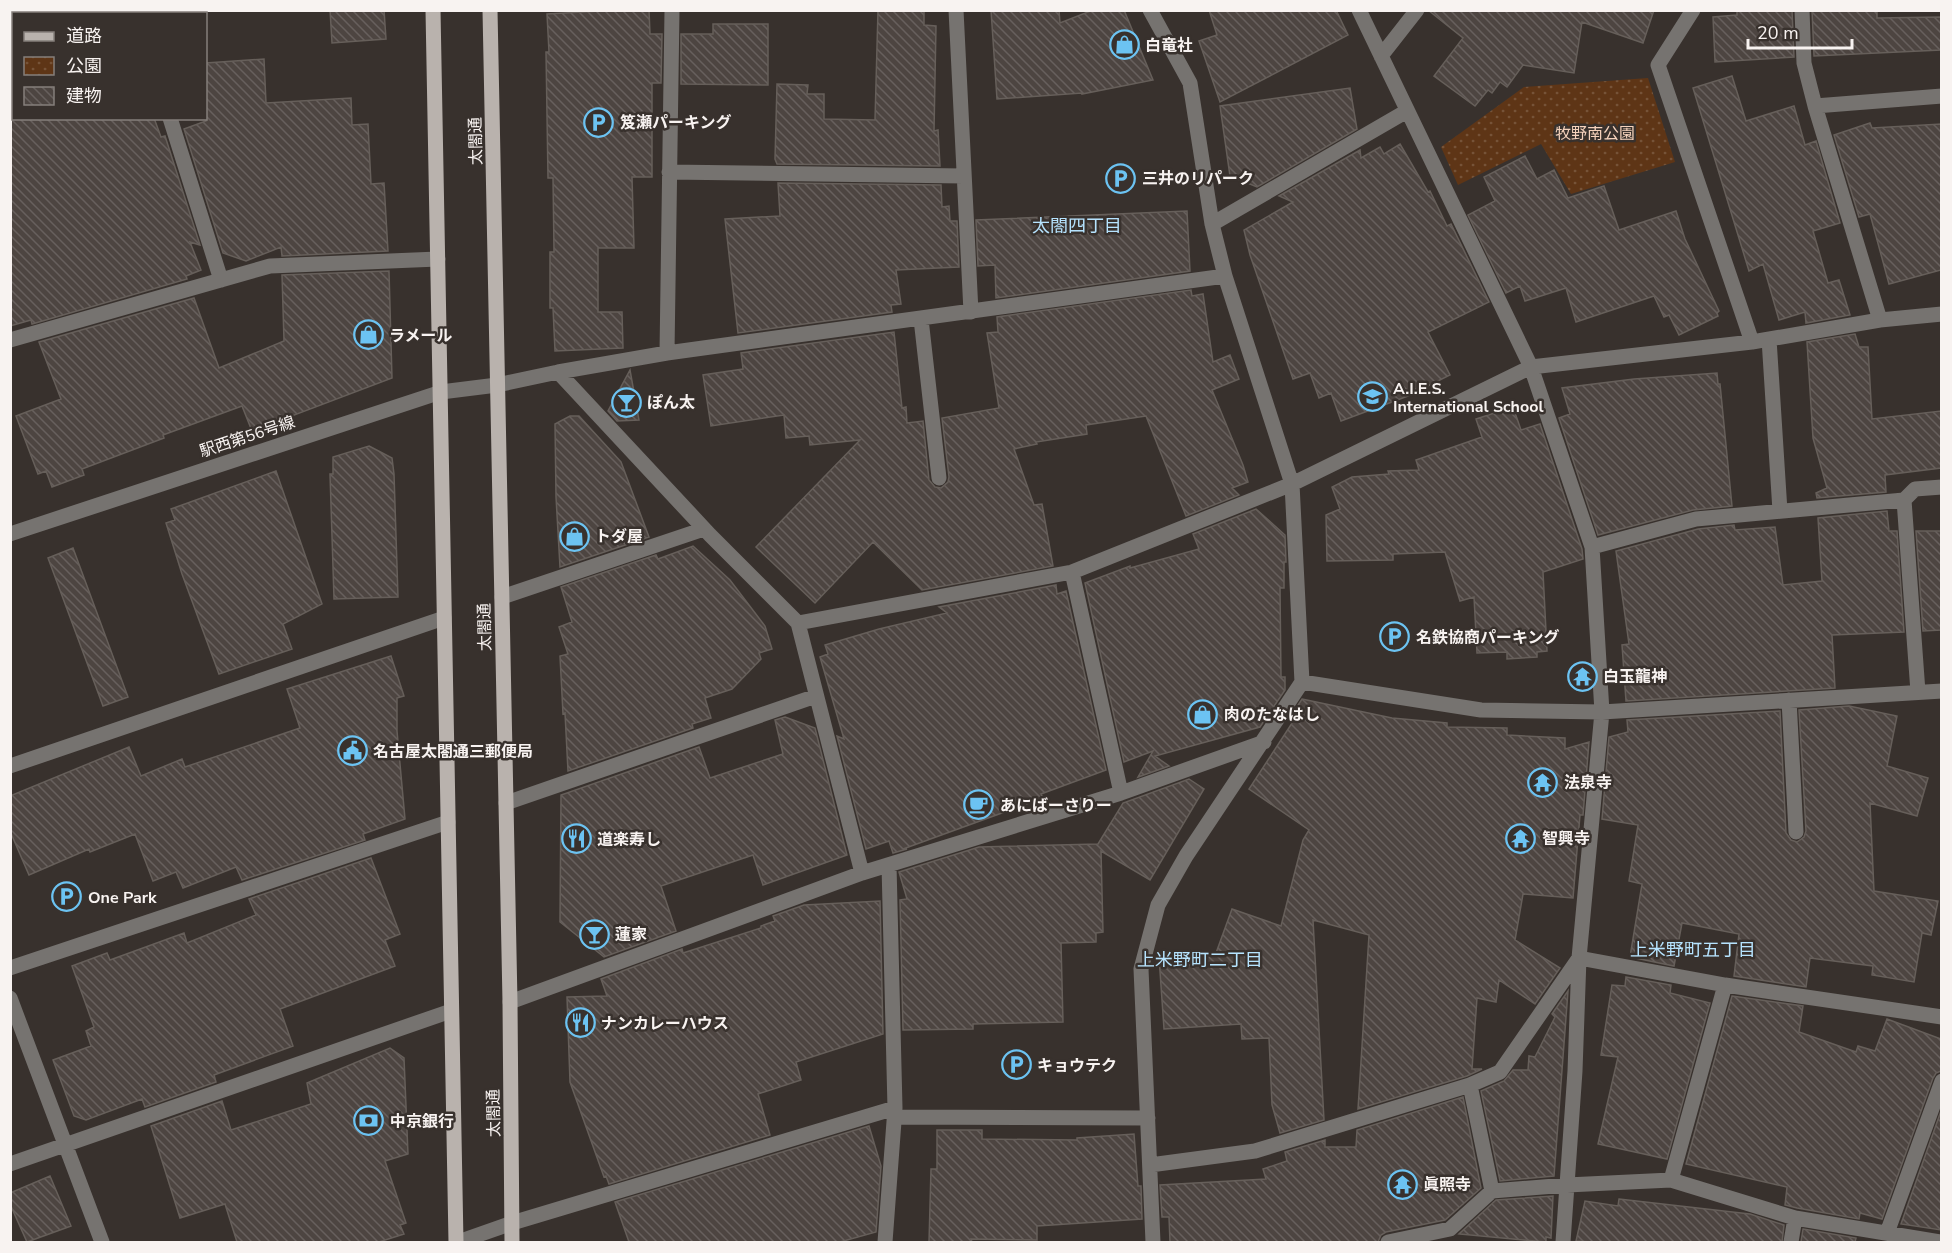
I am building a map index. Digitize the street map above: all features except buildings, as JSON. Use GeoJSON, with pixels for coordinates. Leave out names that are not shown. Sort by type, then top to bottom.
{"type":"FeatureCollection","features":[{"type":"Feature","properties":{"kind":"main road"},"geometry":{"type":"LineString","coordinates":[[433,10],[457,1242]]}},
{"type":"Feature","properties":{"kind":"main road","name":"太閤通"},"geometry":{"type":"LineString","coordinates":[[490,10],[510,1002],[512,1242]]}},
{"type":"Feature","properties":{"kind":"street"},"geometry":{"type":"LineString","coordinates":[[667,353],[672,10]]}},
{"type":"Feature","properties":{"kind":"street"},"geometry":{"type":"LineString","coordinates":[[956,10],[971,312]]}},
{"type":"Feature","properties":{"kind":"street"},"geometry":{"type":"LineString","coordinates":[[1150,10],[1190,83],[1212,224],[1226,276],[1292,484],[1302,682],[1186,856],[1158,905],[1141,969],[1153,1242]]}},
{"type":"Feature","properties":{"kind":"street"},"geometry":{"type":"LineString","coordinates":[[1359,10],[1531,367],[1592,547],[1602,712],[1579,958],[1575,1071],[1563,1242]]}},
{"type":"Feature","properties":{"kind":"street"},"geometry":{"type":"LineString","coordinates":[[1381,56],[1417,10]]}},
{"type":"Feature","properties":{"kind":"street"},"geometry":{"type":"LineString","coordinates":[[1694,10],[1658,64],[1752,342]]}},
{"type":"Feature","properties":{"kind":"street"},"geometry":{"type":"LineString","coordinates":[[1802,10],[1804,63],[1880,320]]}},
{"type":"Feature","properties":{"kind":"street"},"geometry":{"type":"LineString","coordinates":[[1815,106],[1941,96]]}},
{"type":"Feature","properties":{"kind":"street"},"geometry":{"type":"LineString","coordinates":[[1212,224],[1407,111]]}},
{"type":"Feature","properties":{"kind":"street"},"geometry":{"type":"LineString","coordinates":[[171,120],[221,280]]}},
{"type":"Feature","properties":{"kind":"street"},"geometry":{"type":"LineString","coordinates":[[669,172],[964,176]]}},
{"type":"Feature","properties":{"kind":"street"},"geometry":{"type":"LineString","coordinates":[[10,340],[270,266],[438,259]]}},
{"type":"Feature","properties":{"kind":"street","name":"駅西第56号線"},"geometry":{"type":"LineString","coordinates":[[10,534],[441,392],[497,385],[667,353],[1226,276]]}},
{"type":"Feature","properties":{"kind":"street"},"geometry":{"type":"LineString","coordinates":[[798,623],[1072,572],[1292,484],[1531,367],[1752,342],[1880,320],[1941,314]]}},
{"type":"Feature","properties":{"kind":"street"},"geometry":{"type":"LineString","coordinates":[[921,319],[939,478]]}},
{"type":"Feature","properties":{"kind":"street"},"geometry":{"type":"LineString","coordinates":[[1769,339],[1780,511]]}},
{"type":"Feature","properties":{"kind":"street"},"geometry":{"type":"LineString","coordinates":[[558,372],[704,529],[798,623],[862,873]]}},
{"type":"Feature","properties":{"kind":"street"},"geometry":{"type":"LineString","coordinates":[[1592,547],[1696,519],[1904,500],[1915,489],[1941,487]]}},
{"type":"Feature","properties":{"kind":"street"},"geometry":{"type":"LineString","coordinates":[[1904,500],[1918,692]]}},
{"type":"Feature","properties":{"kind":"street"},"geometry":{"type":"LineString","coordinates":[[502,597],[704,529]]}},
{"type":"Feature","properties":{"kind":"street"},"geometry":{"type":"LineString","coordinates":[[1072,572],[1120,793]]}},
{"type":"Feature","properties":{"kind":"street"},"geometry":{"type":"LineString","coordinates":[[10,766],[444,618]]}},
{"type":"Feature","properties":{"kind":"street"},"geometry":{"type":"LineString","coordinates":[[1302,682],[1481,710],[1602,712],[1941,691]]}},
{"type":"Feature","properties":{"kind":"street"},"geometry":{"type":"LineString","coordinates":[[506,803],[816,696]]}},
{"type":"Feature","properties":{"kind":"street"},"geometry":{"type":"LineString","coordinates":[[1790,700],[1796,832]]}},
{"type":"Feature","properties":{"kind":"street"},"geometry":{"type":"LineString","coordinates":[[510,1002],[862,873],[1120,793],[1264,742]]}},
{"type":"Feature","properties":{"kind":"street"},"geometry":{"type":"LineString","coordinates":[[10,968],[448,822]]}},
{"type":"Feature","properties":{"kind":"street"},"geometry":{"type":"LineString","coordinates":[[885,1242],[895,1112],[889,865]]}},
{"type":"Feature","properties":{"kind":"street"},"geometry":{"type":"LineString","coordinates":[[1579,958],[1725,985],[1941,1017]]}},
{"type":"Feature","properties":{"kind":"street"},"geometry":{"type":"LineString","coordinates":[[1150,1165],[1255,1151],[1470,1085],[1500,1072],[1579,958]]}},
{"type":"Feature","properties":{"kind":"street"},"geometry":{"type":"LineString","coordinates":[[1671,1180],[1725,985]]}},
{"type":"Feature","properties":{"kind":"street"},"geometry":{"type":"LineString","coordinates":[[10,998],[102,1242]]}},
{"type":"Feature","properties":{"kind":"street"},"geometry":{"type":"LineString","coordinates":[[10,1164],[451,1011]]}},
{"type":"Feature","properties":{"kind":"street"},"geometry":{"type":"LineString","coordinates":[[1887,1233],[1941,1081]]}},
{"type":"Feature","properties":{"kind":"street"},"geometry":{"type":"LineString","coordinates":[[1470,1085],[1492,1191]]}},
{"type":"Feature","properties":{"kind":"street"},"geometry":{"type":"LineString","coordinates":[[457,1242],[512,1223],[895,1112],[1148,1119]]}},
{"type":"Feature","properties":{"kind":"street"},"geometry":{"type":"LineString","coordinates":[[1388,1242],[1450,1229],[1492,1191],[1671,1180],[1796,1218],[1940,1242]]}},
{"type":"Feature","properties":{"kind":"street"},"geometry":{"type":"LineString","coordinates":[[1791,1242],[1796,1218]]}},
{"type":"Feature","properties":{"kind":"green space","name":"牧野南公園"},"geometry":{"type":"Polygon","coordinates":[[[1648,78],[1675,162],[1571,194],[1541,144],[1458,185],[1441,147],[1524,87],[1648,78]]]}},
{"type":"Feature","properties":{"kind":"place","name":"白竜社"},"geometry":{"type":"Point","coordinates":[1124,45]}},
{"type":"Feature","properties":{"kind":"place","name":"笈瀬パーキング"},"geometry":{"type":"Point","coordinates":[599,122]}},
{"type":"Feature","properties":{"kind":"place","name":"三井のリパーク"},"geometry":{"type":"Point","coordinates":[1121,178]}},
{"type":"Feature","properties":{"kind":"place","name":"ラメール"},"geometry":{"type":"Point","coordinates":[368,335]}},
{"type":"Feature","properties":{"kind":"place","name":"A.I.E.S. International School"},"geometry":{"type":"Point","coordinates":[1372,397]}},
{"type":"Feature","properties":{"kind":"place","name":"ぽん太"},"geometry":{"type":"Point","coordinates":[626,402]}},
{"type":"Feature","properties":{"kind":"place","name":"トダ屋"},"geometry":{"type":"Point","coordinates":[574,536]}},
{"type":"Feature","properties":{"kind":"place","name":"名鉄協商パーキング"},"geometry":{"type":"Point","coordinates":[1395,637]}},
{"type":"Feature","properties":{"kind":"place","name":"白玉龍神"},"geometry":{"type":"Point","coordinates":[1582,676]}},
{"type":"Feature","properties":{"kind":"place","name":"肉のたなはし"},"geometry":{"type":"Point","coordinates":[1203,714]}},
{"type":"Feature","properties":{"kind":"place","name":"名古屋太閤通三郵便局"},"geometry":{"type":"Point","coordinates":[352,751]}},
{"type":"Feature","properties":{"kind":"place","name":"法泉寺"},"geometry":{"type":"Point","coordinates":[1543,782]}},
{"type":"Feature","properties":{"kind":"place","name":"あにばーさりー"},"geometry":{"type":"Point","coordinates":[979,805]}},
{"type":"Feature","properties":{"kind":"place","name":"智興寺"},"geometry":{"type":"Point","coordinates":[1521,838]}},
{"type":"Feature","properties":{"kind":"place","name":"道楽寿し"},"geometry":{"type":"Point","coordinates":[576,839]}},
{"type":"Feature","properties":{"kind":"place","name":"One Park"},"geometry":{"type":"Point","coordinates":[67,897]}},
{"type":"Feature","properties":{"kind":"place","name":"蓮家"},"geometry":{"type":"Point","coordinates":[594,934]}},
{"type":"Feature","properties":{"kind":"place","name":"ナンカレーハウス"},"geometry":{"type":"Point","coordinates":[580,1023]}},
{"type":"Feature","properties":{"kind":"place","name":"キョウテク"},"geometry":{"type":"Point","coordinates":[1016,1065]}},
{"type":"Feature","properties":{"kind":"place","name":"中京銀行"},"geometry":{"type":"Point","coordinates":[369,1121]}},
{"type":"Feature","properties":{"kind":"place","name":"眞照寺"},"geometry":{"type":"Point","coordinates":[1402,1184]}},
{"type":"Feature","properties":{"kind":"district","name":"太閤四丁目"},"geometry":{"type":"Point","coordinates":[1077,226]}},
{"type":"Feature","properties":{"kind":"district","name":"上米野町五丁目"},"geometry":{"type":"Point","coordinates":[1693,950]}},
{"type":"Feature","properties":{"kind":"district","name":"上米野町二丁目"},"geometry":{"type":"Point","coordinates":[1200,960]}}]}
